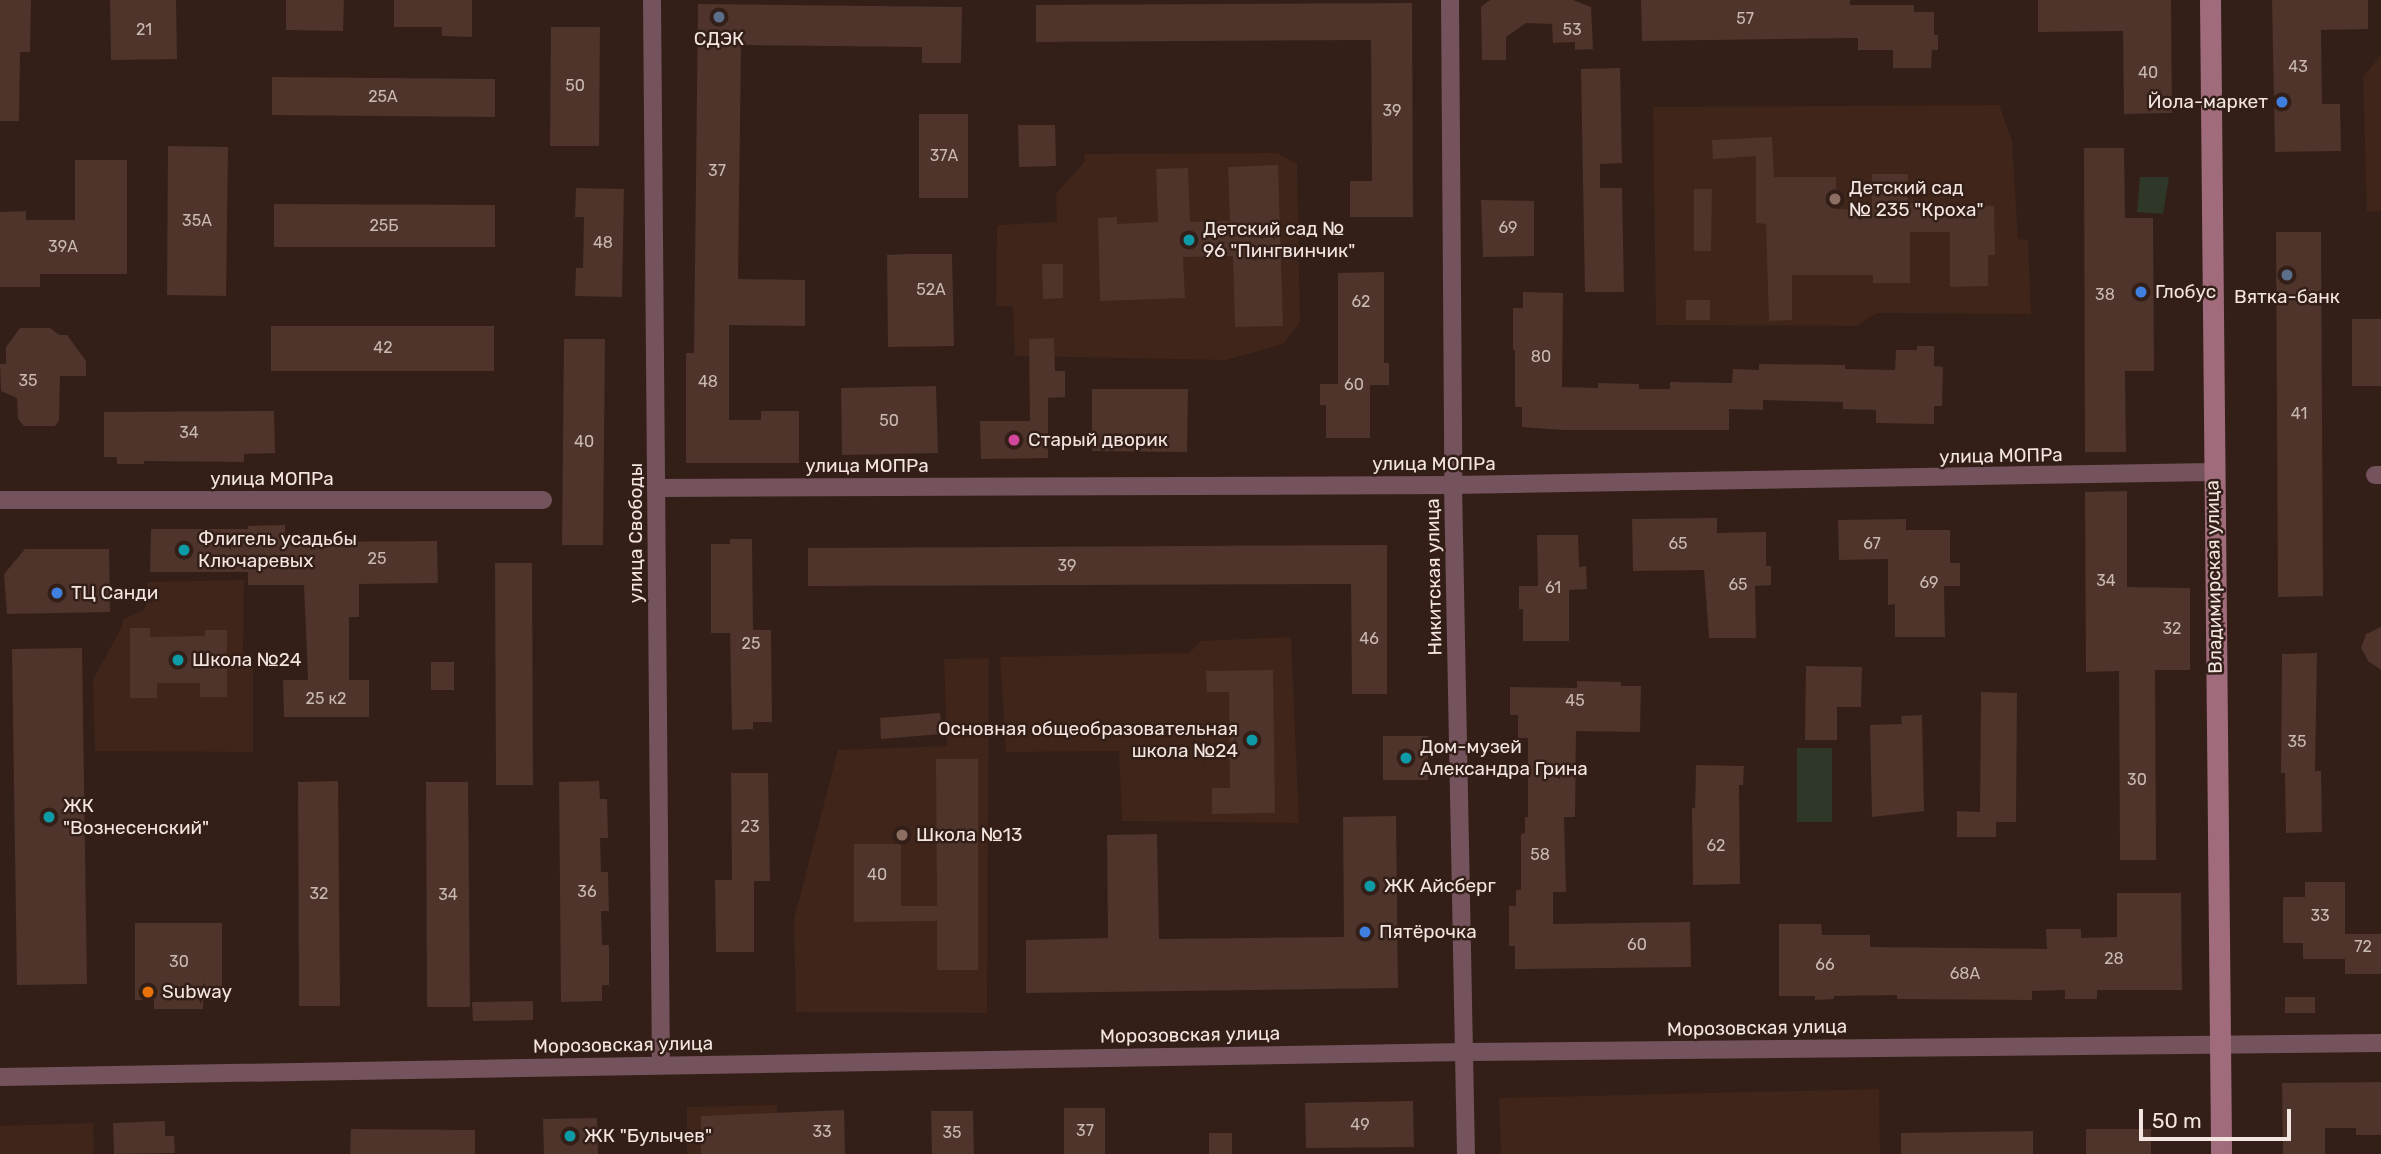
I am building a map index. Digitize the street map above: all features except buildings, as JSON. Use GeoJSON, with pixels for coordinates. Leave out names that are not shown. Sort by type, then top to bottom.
{"type":"FeatureCollection","features":[{"type":"Feature","properties":{"kind":"main road","name":"Владимирская улица"},"geometry":{"type":"LineString","coordinates":[[2210,0],[2212,472],[2221,1154]]}},
{"type":"Feature","properties":{"kind":"street","name":"улица Свободы"},"geometry":{"type":"LineString","coordinates":[[652,0],[661,1065]]}},
{"type":"Feature","properties":{"kind":"street","name":"Никитская улица"},"geometry":{"type":"LineString","coordinates":[[1450,0],[1453,485],[1466,1154]]}},
{"type":"Feature","properties":{"kind":"street","name":"улица МОПРа"},"geometry":{"type":"LineString","coordinates":[[656,488],[1453,485],[2212,472]]}},
{"type":"Feature","properties":{"kind":"street","name":"улица МОПРа"},"geometry":{"type":"LineString","coordinates":[[0,500],[543,500]]}},
{"type":"Feature","properties":{"kind":"street","name":"Морозовская улица"},"geometry":{"type":"LineString","coordinates":[[0,1077],[1465,1052],[2381,1043]]}},
{"type":"Feature","properties":{"kind":"shaded area"},"geometry":{"type":"Polygon","coordinates":[[[2381,55],[2381,211],[2367,212],[2363,77],[2381,55]]]}},
{"type":"Feature","properties":{"kind":"shaded area","name":"Детский сад № 235 \"Кроха\""},"geometry":{"type":"Polygon","coordinates":[[[1999,105],[2012,141],[2018,239],[2028,240],[2031,314],[1877,313],[1856,326],[1656,325],[1653,107],[1999,105]]]}},
{"type":"Feature","properties":{"kind":"shaded area"},"geometry":{"type":"Polygon","coordinates":[[[1277,153],[1297,164],[1300,322],[1283,344],[1226,360],[1015,356],[1013,306],[996,306],[997,225],[1057,222],[1056,194],[1085,161],[1084,154],[1277,153]]]}},
{"type":"Feature","properties":{"kind":"shaded area"},"geometry":{"type":"Polygon","coordinates":[[[244,580],[243,654],[253,654],[253,752],[95,751],[93,679],[122,627],[123,619],[145,609],[147,582],[244,580]]]}},
{"type":"Feature","properties":{"kind":"shaded area"},"geometry":{"type":"Polygon","coordinates":[[[1291,637],[1299,823],[1122,821],[1119,751],[1006,752],[1000,657],[1189,653],[1201,641],[1291,637]]]}},
{"type":"Feature","properties":{"kind":"shaded area","name":"Школа №13"},"geometry":{"type":"Polygon","coordinates":[[[989,658],[987,1013],[796,1012],[794,919],[838,750],[947,746],[944,659],[989,658]]]}},
{"type":"Feature","properties":{"kind":"shaded area"},"geometry":{"type":"Polygon","coordinates":[[[1879,1089],[1880,1154],[1501,1154],[1499,1098],[1879,1089]]]}},
{"type":"Feature","properties":{"kind":"shaded area"},"geometry":{"type":"Polygon","coordinates":[[[777,1105],[778,1154],[687,1154],[687,1107],[777,1105]]]}},
{"type":"Feature","properties":{"kind":"shaded area"},"geometry":{"type":"Polygon","coordinates":[[[93,1123],[94,1154],[0,1154],[0,1126],[93,1123]]]}},
{"type":"Feature","properties":{"kind":"green space"},"geometry":{"type":"Polygon","coordinates":[[[2140,177],[2169,177],[2163,214],[2137,212],[2140,177]]]}},
{"type":"Feature","properties":{"kind":"green space"},"geometry":{"type":"Polygon","coordinates":[[[1797,748],[1832,748],[1832,822],[1797,822],[1797,748]]]}},
{"type":"Feature","properties":{"kind":"place","name":"СДЭК"},"geometry":{"type":"Point","coordinates":[719,17]}},
{"type":"Feature","properties":{"kind":"place","name":"Йола-маркет"},"geometry":{"type":"Point","coordinates":[2282,102]}},
{"type":"Feature","properties":{"kind":"place","name":"Детский сад № 235 \"Кроха\""},"geometry":{"type":"Point","coordinates":[1835,199]}},
{"type":"Feature","properties":{"kind":"place","name":"Детский сад № 96 \"Пингвинчик\""},"geometry":{"type":"Point","coordinates":[1189,240]}},
{"type":"Feature","properties":{"kind":"place","name":"Вятка-банк"},"geometry":{"type":"Point","coordinates":[2287,275]}},
{"type":"Feature","properties":{"kind":"place","name":"Глобус"},"geometry":{"type":"Point","coordinates":[2141,292]}},
{"type":"Feature","properties":{"kind":"place","name":"Старый дворик"},"geometry":{"type":"Point","coordinates":[1014,440]}},
{"type":"Feature","properties":{"kind":"place","name":"Флигель усадьбы Ключаревых"},"geometry":{"type":"Point","coordinates":[184,550]}},
{"type":"Feature","properties":{"kind":"place","name":"ТЦ Санди"},"geometry":{"type":"Point","coordinates":[57,593]}},
{"type":"Feature","properties":{"kind":"place","name":"Школа №24"},"geometry":{"type":"Point","coordinates":[178,660]}},
{"type":"Feature","properties":{"kind":"place","name":"Основная общеобразовательная школа №24"},"geometry":{"type":"Point","coordinates":[1252,740]}},
{"type":"Feature","properties":{"kind":"place","name":"Дом-музей Александра Грина"},"geometry":{"type":"Point","coordinates":[1406,758]}},
{"type":"Feature","properties":{"kind":"place","name":"ЖК \"Вознесенский\""},"geometry":{"type":"Point","coordinates":[49,817]}},
{"type":"Feature","properties":{"kind":"place","name":"Школа №13"},"geometry":{"type":"Point","coordinates":[902,835]}},
{"type":"Feature","properties":{"kind":"place","name":"ЖК Айсберг"},"geometry":{"type":"Point","coordinates":[1370,886]}},
{"type":"Feature","properties":{"kind":"place","name":"Пятёрочка"},"geometry":{"type":"Point","coordinates":[1365,932]}},
{"type":"Feature","properties":{"kind":"place","name":"Subway"},"geometry":{"type":"Point","coordinates":[148,992]}},
{"type":"Feature","properties":{"kind":"place","name":"ЖК \"Булычев\""},"geometry":{"type":"Point","coordinates":[570,1136]}}]}
